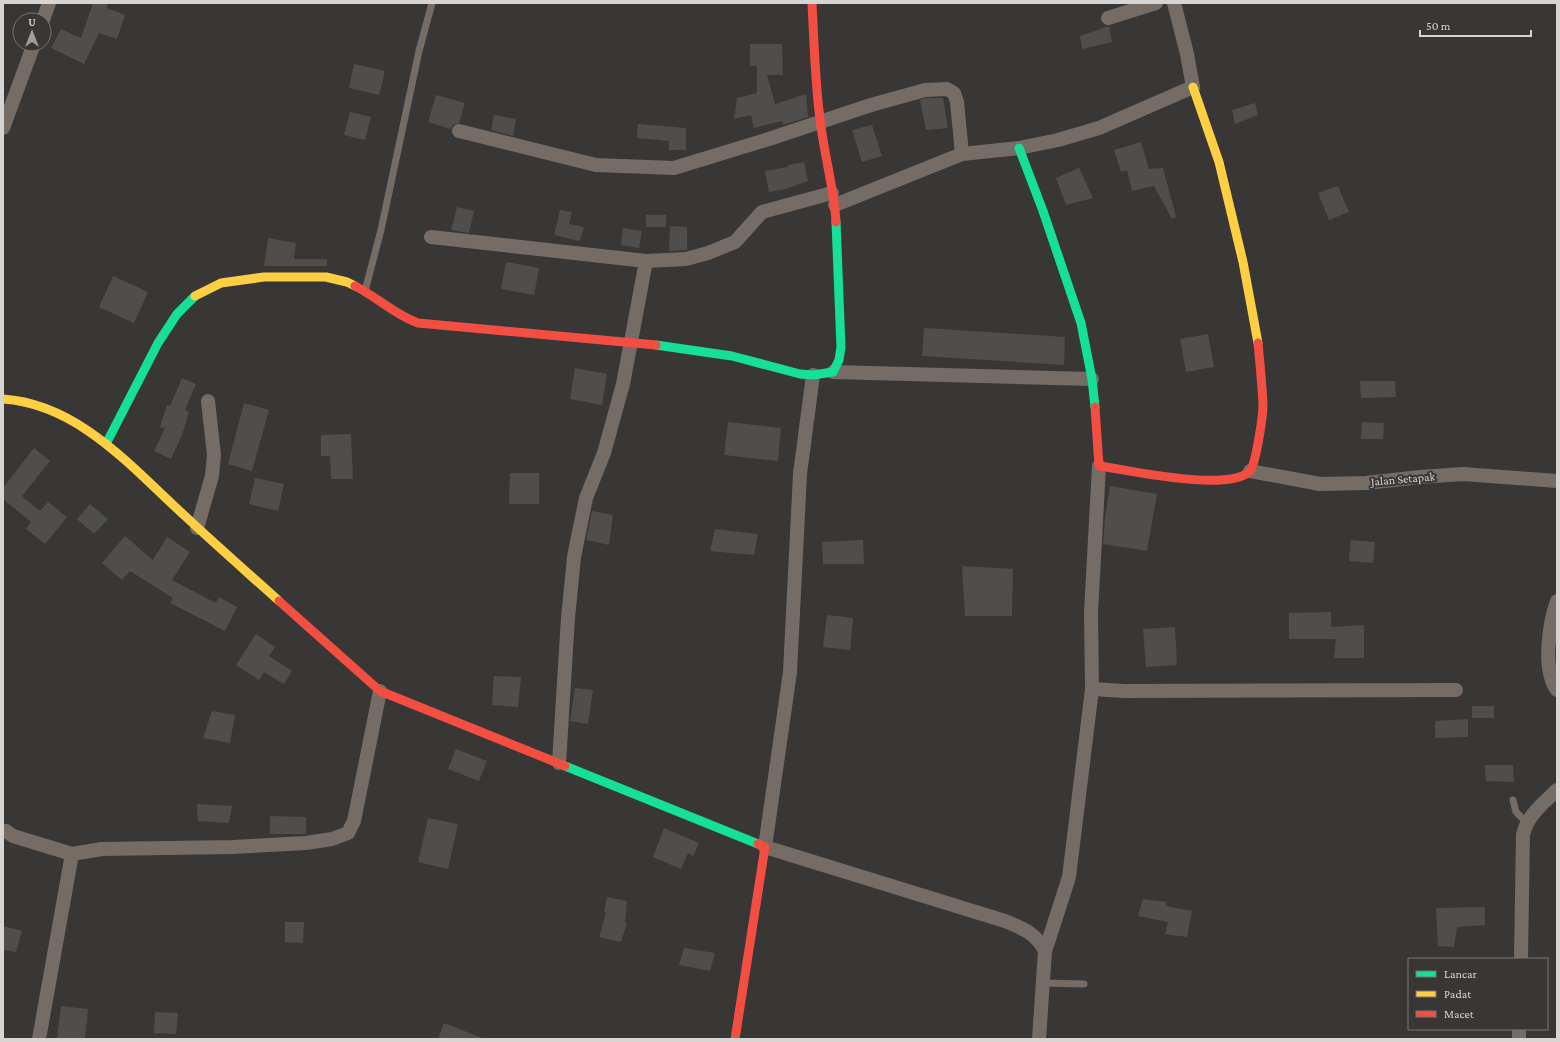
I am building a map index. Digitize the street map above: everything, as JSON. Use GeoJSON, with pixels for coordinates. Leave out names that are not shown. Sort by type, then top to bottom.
{"type":"FeatureCollection","features":[{"type":"Feature","properties":{"kind":"street"},"geometry":{"type":"LineString","coordinates":[[812,3],[815,78],[820,122],[834,199],[842,338],[841,359],[833,372]]}},
{"type":"Feature","properties":{"kind":"street"},"geometry":{"type":"LineString","coordinates":[[1108,18],[1156,3]]}},
{"type":"Feature","properties":{"kind":"street"},"geometry":{"type":"LineString","coordinates":[[1099,466],[1177,480],[1217,480],[1242,476],[1250,471],[1255,461],[1259,442],[1263,406],[1258,340],[1243,262],[1219,162],[1193,87],[1187,54],[1174,3]]}},
{"type":"Feature","properties":{"kind":"street"},"geometry":{"type":"LineString","coordinates":[[3,128],[31,52]]}},
{"type":"Feature","properties":{"kind":"street"},"geometry":{"type":"LineString","coordinates":[[431,237],[646,261],[686,259],[708,253],[734,242],[762,212],[834,199],[962,154],[1019,148],[1058,140],[1099,128],[1193,87]]}},
{"type":"Feature","properties":{"kind":"street"},"geometry":{"type":"LineString","coordinates":[[459,131],[596,165],[674,168],[820,122],[871,104],[925,90],[947,89],[954,93],[958,102],[962,154]]}},
{"type":"Feature","properties":{"kind":"street"},"geometry":{"type":"LineString","coordinates":[[1019,148],[1043,211],[1080,323],[1092,379],[1097,421],[1099,466],[1091,613],[1092,689],[1069,877],[1045,951],[1039,1039]]}},
{"type":"Feature","properties":{"kind":"street"},"geometry":{"type":"LineString","coordinates":[[559,763],[568,618],[574,556],[586,498],[604,453],[623,384],[646,261]]}},
{"type":"Feature","properties":{"kind":"street"},"geometry":{"type":"LineString","coordinates":[[106,444],[158,343],[177,314],[192,298],[221,283],[264,277],[326,276],[347,282],[365,291],[404,318],[418,323],[631,342],[732,356],[800,374],[813,375],[833,372],[1092,379]]}},
{"type":"Feature","properties":{"kind":"street"},"geometry":{"type":"LineString","coordinates":[[735,1039],[765,847],[790,672],[800,474],[813,375]]}},
{"type":"Feature","properties":{"kind":"street"},"geometry":{"type":"LineString","coordinates":[[3,399],[17,400],[39,406],[68,418],[106,444],[197,528],[380,691],[765,847],[1024,928],[1041,943],[1045,951]]}},
{"type":"Feature","properties":{"kind":"street"},"geometry":{"type":"LineString","coordinates":[[197,528],[212,476],[214,455],[208,401]]}},
{"type":"Feature","properties":{"kind":"street","name":"Jalan Setapak"},"geometry":{"type":"LineString","coordinates":[[1250,471],[1320,484],[1366,483],[1462,474],[1557,481]]}},
{"type":"Feature","properties":{"kind":"street"},"geometry":{"type":"LineString","coordinates":[[1557,601],[1552,619],[1548,660],[1552,683],[1557,690]]}},
{"type":"Feature","properties":{"kind":"street"},"geometry":{"type":"LineString","coordinates":[[1092,689],[1124,691],[1456,690]]}},
{"type":"Feature","properties":{"kind":"street"},"geometry":{"type":"LineString","coordinates":[[6,831],[13,836],[72,854],[102,848],[233,847],[306,843],[332,839],[348,833],[354,821],[380,691]]}},
{"type":"Feature","properties":{"kind":"street"},"geometry":{"type":"LineString","coordinates":[[1521,958],[1523,835],[1527,824],[1540,805],[1557,790]]}},
{"type":"Feature","properties":{"kind":"street"},"geometry":{"type":"LineString","coordinates":[[39,1039],[72,854]]}},
{"type":"Feature","properties":{"kind":"street"},"geometry":{"type":"LineString","coordinates":[[1031,933],[1051,933]]}},
{"type":"Feature","properties":{"kind":"lane"},"geometry":{"type":"LineString","coordinates":[[365,291],[381,230],[419,51],[432,3]]}},
{"type":"Feature","properties":{"kind":"lane"},"geometry":{"type":"LineString","coordinates":[[1513,800],[1516,812],[1527,824]]}},
{"type":"Feature","properties":{"kind":"lane"},"geometry":{"type":"LineString","coordinates":[[1044,983],[1084,984]]}},
{"type":"Feature","properties":{"kind":"building"},"geometry":{"type":"Polygon","coordinates":[[[93,3],[108,3],[107,8],[125,15],[117,39],[99,33],[84,64],[52,48],[61,29],[81,38],[93,3]]]}},
{"type":"Feature","properties":{"kind":"building"},"geometry":{"type":"Polygon","coordinates":[[[1109,26],[1112,42],[1082,49],[1080,36],[1109,26]]]}},
{"type":"Feature","properties":{"kind":"building"},"geometry":{"type":"Polygon","coordinates":[[[750,44],[782,44],[783,75],[767,75],[775,104],[806,94],[808,117],[783,125],[782,121],[754,128],[751,115],[734,119],[737,98],[757,93],[757,66],[750,66],[750,44]]]}},
{"type":"Feature","properties":{"kind":"building"},"geometry":{"type":"Polygon","coordinates":[[[354,64],[385,71],[379,95],[349,88],[354,64]]]}},
{"type":"Feature","properties":{"kind":"building"},"geometry":{"type":"Polygon","coordinates":[[[436,95],[465,103],[459,123],[453,125],[451,129],[428,122],[436,95]]]}},
{"type":"Feature","properties":{"kind":"building"},"geometry":{"type":"Polygon","coordinates":[[[926,98],[943,98],[948,128],[926,130],[920,100],[926,98]]]}},
{"type":"Feature","properties":{"kind":"building"},"geometry":{"type":"Polygon","coordinates":[[[1255,103],[1258,115],[1235,124],[1232,110],[1255,103]]]}},
{"type":"Feature","properties":{"kind":"building"},"geometry":{"type":"Polygon","coordinates":[[[350,112],[371,117],[365,140],[344,135],[350,112]]]}},
{"type":"Feature","properties":{"kind":"building"},"geometry":{"type":"Polygon","coordinates":[[[494,115],[516,119],[513,136],[491,130],[494,115]]]}},
{"type":"Feature","properties":{"kind":"building"},"geometry":{"type":"Polygon","coordinates":[[[638,124],[686,128],[686,150],[669,150],[669,141],[637,138],[638,124]]]}},
{"type":"Feature","properties":{"kind":"building"},"geometry":{"type":"Polygon","coordinates":[[[872,125],[882,156],[862,162],[852,130],[872,125]]]}},
{"type":"Feature","properties":{"kind":"building"},"geometry":{"type":"Polygon","coordinates":[[[1141,142],[1149,169],[1163,168],[1176,217],[1172,219],[1154,186],[1132,191],[1127,170],[1121,172],[1114,150],[1141,142]]]}},
{"type":"Feature","properties":{"kind":"building"},"geometry":{"type":"Polygon","coordinates":[[[804,162],[808,181],[786,189],[769,192],[765,171],[788,167],[788,165],[804,162]]]}},
{"type":"Feature","properties":{"kind":"building"},"geometry":{"type":"Polygon","coordinates":[[[1079,168],[1093,198],[1066,205],[1056,178],[1079,168]]]}},
{"type":"Feature","properties":{"kind":"building"},"geometry":{"type":"Polygon","coordinates":[[[1338,186],[1349,212],[1329,220],[1318,193],[1338,186]]]}},
{"type":"Feature","properties":{"kind":"building"},"geometry":{"type":"Polygon","coordinates":[[[457,207],[474,211],[469,233],[451,230],[457,207]]]}},
{"type":"Feature","properties":{"kind":"building"},"geometry":{"type":"Polygon","coordinates":[[[560,210],[572,212],[569,224],[584,227],[580,241],[554,235],[560,210]]]}},
{"type":"Feature","properties":{"kind":"building"},"geometry":{"type":"Polygon","coordinates":[[[646,215],[666,215],[666,227],[646,227],[646,215]]]}},
{"type":"Feature","properties":{"kind":"building"},"geometry":{"type":"Polygon","coordinates":[[[670,226],[687,227],[687,250],[669,251],[670,226]]]}},
{"type":"Feature","properties":{"kind":"building"},"geometry":{"type":"Polygon","coordinates":[[[623,228],[642,231],[639,248],[621,245],[623,228]]]}},
{"type":"Feature","properties":{"kind":"building"},"geometry":{"type":"Polygon","coordinates":[[[268,238],[296,243],[294,259],[327,259],[327,266],[264,266],[268,238]]]}},
{"type":"Feature","properties":{"kind":"building"},"geometry":{"type":"Polygon","coordinates":[[[506,262],[539,268],[534,295],[501,289],[506,262]]]}},
{"type":"Feature","properties":{"kind":"building"},"geometry":{"type":"Polygon","coordinates":[[[113,276],[148,292],[134,323],[99,307],[113,276]]]}},
{"type":"Feature","properties":{"kind":"building"},"geometry":{"type":"Polygon","coordinates":[[[924,328],[1065,337],[1064,365],[922,356],[924,328]]]}},
{"type":"Feature","properties":{"kind":"building"},"geometry":{"type":"Polygon","coordinates":[[[1208,334],[1214,367],[1186,372],[1180,339],[1208,334]]]}},
{"type":"Feature","properties":{"kind":"building"},"geometry":{"type":"Polygon","coordinates":[[[575,368],[607,374],[602,405],[570,399],[575,368]]]}},
{"type":"Feature","properties":{"kind":"building"},"geometry":{"type":"Polygon","coordinates":[[[182,378],[196,384],[185,410],[189,412],[182,435],[171,459],[154,451],[165,428],[160,427],[167,405],[170,406],[182,378]]]}},
{"type":"Feature","properties":{"kind":"building"},"geometry":{"type":"Polygon","coordinates":[[[1360,381],[1395,381],[1396,397],[1361,398],[1360,381]]]}},
{"type":"Feature","properties":{"kind":"building"},"geometry":{"type":"Polygon","coordinates":[[[244,403],[269,410],[252,471],[228,464],[244,403]]]}},
{"type":"Feature","properties":{"kind":"building"},"geometry":{"type":"Polygon","coordinates":[[[728,422],[781,428],[778,461],[724,455],[728,422]]]}},
{"type":"Feature","properties":{"kind":"building"},"geometry":{"type":"Polygon","coordinates":[[[1362,422],[1384,423],[1383,439],[1361,439],[1362,422]]]}},
{"type":"Feature","properties":{"kind":"building"},"geometry":{"type":"Polygon","coordinates":[[[351,434],[353,479],[331,479],[330,456],[321,456],[321,435],[351,434]]]}},
{"type":"Feature","properties":{"kind":"building"},"geometry":{"type":"Polygon","coordinates":[[[34,448],[50,461],[22,496],[40,511],[48,502],[67,517],[45,544],[26,529],[31,522],[3,499],[3,488],[34,448]]]}},
{"type":"Feature","properties":{"kind":"building"},"geometry":{"type":"Polygon","coordinates":[[[510,473],[539,473],[539,504],[509,504],[510,473]]]}},
{"type":"Feature","properties":{"kind":"building"},"geometry":{"type":"Polygon","coordinates":[[[255,478],[284,484],[278,511],[249,504],[255,478]]]}},
{"type":"Feature","properties":{"kind":"building"},"geometry":{"type":"Polygon","coordinates":[[[1110,486],[1157,494],[1147,551],[1103,544],[1105,517],[1110,486]]]}},
{"type":"Feature","properties":{"kind":"building"},"geometry":{"type":"Polygon","coordinates":[[[90,504],[108,519],[94,534],[77,519],[90,504]]]}},
{"type":"Feature","properties":{"kind":"building"},"geometry":{"type":"Polygon","coordinates":[[[592,511],[613,515],[609,545],[586,540],[592,511]]]}},
{"type":"Feature","properties":{"kind":"building"},"geometry":{"type":"Polygon","coordinates":[[[715,529],[758,534],[754,555],[710,551],[715,529]]]}},
{"type":"Feature","properties":{"kind":"building"},"geometry":{"type":"Polygon","coordinates":[[[125,536],[153,560],[167,537],[190,552],[172,580],[216,603],[219,597],[237,607],[225,631],[170,603],[173,598],[130,571],[122,580],[102,563],[125,536]]]}},
{"type":"Feature","properties":{"kind":"building"},"geometry":{"type":"Polygon","coordinates":[[[863,540],[864,564],[823,564],[822,542],[863,540]]]}},
{"type":"Feature","properties":{"kind":"building"},"geometry":{"type":"Polygon","coordinates":[[[1351,540],[1375,542],[1373,563],[1349,561],[1351,540]]]}},
{"type":"Feature","properties":{"kind":"building"},"geometry":{"type":"Polygon","coordinates":[[[962,566],[1013,569],[1012,616],[965,616],[962,566]]]}},
{"type":"Feature","properties":{"kind":"building"},"geometry":{"type":"Polygon","coordinates":[[[1331,612],[1331,627],[1364,625],[1364,658],[1334,658],[1336,639],[1289,639],[1289,613],[1331,612]]]}},
{"type":"Feature","properties":{"kind":"building"},"geometry":{"type":"Polygon","coordinates":[[[827,615],[853,618],[850,650],[823,647],[827,615]]]}},
{"type":"Feature","properties":{"kind":"building"},"geometry":{"type":"Polygon","coordinates":[[[1175,627],[1177,665],[1146,667],[1143,629],[1175,627]]]}},
{"type":"Feature","properties":{"kind":"building"},"geometry":{"type":"Polygon","coordinates":[[[256,634],[275,647],[269,656],[292,671],[284,684],[264,672],[259,680],[236,665],[256,634]]]}},
{"type":"Feature","properties":{"kind":"building"},"geometry":{"type":"Polygon","coordinates":[[[494,676],[521,677],[518,707],[492,705],[494,676]]]}},
{"type":"Feature","properties":{"kind":"building"},"geometry":{"type":"Polygon","coordinates":[[[575,688],[593,690],[588,724],[570,721],[575,688]]]}},
{"type":"Feature","properties":{"kind":"building"},"geometry":{"type":"Polygon","coordinates":[[[1472,706],[1494,706],[1494,718],[1472,718],[1472,706]]]}},
{"type":"Feature","properties":{"kind":"building"},"geometry":{"type":"Polygon","coordinates":[[[212,711],[235,715],[230,743],[203,738],[212,711]]]}},
{"type":"Feature","properties":{"kind":"building"},"geometry":{"type":"Polygon","coordinates":[[[1468,719],[1468,737],[1435,738],[1435,721],[1468,719]]]}},
{"type":"Feature","properties":{"kind":"building"},"geometry":{"type":"Polygon","coordinates":[[[456,749],[487,761],[479,781],[448,769],[456,749]]]}},
{"type":"Feature","properties":{"kind":"building"},"geometry":{"type":"Polygon","coordinates":[[[1485,765],[1513,765],[1514,782],[1486,781],[1485,765]]]}},
{"type":"Feature","properties":{"kind":"building"},"geometry":{"type":"Polygon","coordinates":[[[197,804],[232,806],[229,823],[198,821],[197,804]]]}},
{"type":"Feature","properties":{"kind":"building"},"geometry":{"type":"Polygon","coordinates":[[[270,816],[306,817],[306,834],[270,834],[270,816]]]}},
{"type":"Feature","properties":{"kind":"building"},"geometry":{"type":"Polygon","coordinates":[[[428,818],[458,824],[448,869],[418,862],[428,818]]]}},
{"type":"Feature","properties":{"kind":"building"},"geometry":{"type":"Polygon","coordinates":[[[664,828],[699,843],[693,856],[688,853],[681,869],[653,857],[664,828]]]}},
{"type":"Feature","properties":{"kind":"building"},"geometry":{"type":"Polygon","coordinates":[[[607,897],[627,901],[625,923],[627,923],[621,942],[599,937],[606,913],[604,912],[607,897]]]}},
{"type":"Feature","properties":{"kind":"building"},"geometry":{"type":"Polygon","coordinates":[[[1143,899],[1167,902],[1166,906],[1192,911],[1187,937],[1165,934],[1168,922],[1138,916],[1143,899]]]}},
{"type":"Feature","properties":{"kind":"building"},"geometry":{"type":"Polygon","coordinates":[[[1485,907],[1485,925],[1457,927],[1454,947],[1438,946],[1436,908],[1485,907]]]}},
{"type":"Feature","properties":{"kind":"building"},"geometry":{"type":"Polygon","coordinates":[[[285,922],[304,922],[303,943],[285,942],[285,922]]]}},
{"type":"Feature","properties":{"kind":"building"},"geometry":{"type":"Polygon","coordinates":[[[3,926],[22,931],[16,952],[3,950],[3,926]]]}},
{"type":"Feature","properties":{"kind":"building"},"geometry":{"type":"Polygon","coordinates":[[[684,948],[715,953],[710,971],[679,965],[684,948]]]}},
{"type":"Feature","properties":{"kind":"building"},"geometry":{"type":"Polygon","coordinates":[[[61,1006],[88,1009],[85,1039],[57,1039],[61,1006]]]}},
{"type":"Feature","properties":{"kind":"building"},"geometry":{"type":"Polygon","coordinates":[[[155,1012],[178,1013],[176,1034],[154,1033],[155,1012]]]}},
{"type":"Feature","properties":{"kind":"building"},"geometry":{"type":"Polygon","coordinates":[[[444,1023],[482,1038],[482,1039],[438,1039],[444,1023]]]}},
{"type":"Feature","properties":{"kind":"traffic: fast"},"geometry":{"type":"LineString","coordinates":[[1019,148],[1043,211],[1081,323],[1092,379],[1095,407]]}},
{"type":"Feature","properties":{"kind":"traffic: fast"},"geometry":{"type":"LineString","coordinates":[[656,345],[732,356],[800,374],[813,375],[833,372],[839,360],[841,347],[836,222]]}},
{"type":"Feature","properties":{"kind":"traffic: fast"},"geometry":{"type":"LineString","coordinates":[[106,444],[158,343],[177,314],[195,296]]}},
{"type":"Feature","properties":{"kind":"traffic: fast"},"geometry":{"type":"LineString","coordinates":[[565,766],[758,844]]}},
{"type":"Feature","properties":{"kind":"traffic: slow"},"geometry":{"type":"LineString","coordinates":[[1193,87],[1219,162],[1243,262],[1258,343]]}},
{"type":"Feature","properties":{"kind":"traffic: slow"},"geometry":{"type":"LineString","coordinates":[[195,296],[221,283],[264,277],[326,277],[347,282],[355,286]]}},
{"type":"Feature","properties":{"kind":"traffic: slow"},"geometry":{"type":"LineString","coordinates":[[3,399],[30,403],[56,413],[103,441],[279,601]]}},
{"type":"Feature","properties":{"kind":"traffic: jam"},"geometry":{"type":"LineString","coordinates":[[812,3],[818,105],[836,222]]}},
{"type":"Feature","properties":{"kind":"traffic: jam"},"geometry":{"type":"LineString","coordinates":[[355,286],[394,311],[418,323],[656,345]]}},
{"type":"Feature","properties":{"kind":"traffic: jam"},"geometry":{"type":"LineString","coordinates":[[1095,407],[1099,466],[1154,475],[1199,480],[1237,478],[1249,472],[1252,468],[1257,451],[1263,404],[1258,343]]}},
{"type":"Feature","properties":{"kind":"traffic: jam"},"geometry":{"type":"LineString","coordinates":[[279,601],[380,691],[565,766]]}},
{"type":"Feature","properties":{"kind":"traffic: jam"},"geometry":{"type":"LineString","coordinates":[[735,1039],[765,847],[758,844]]}}]}
